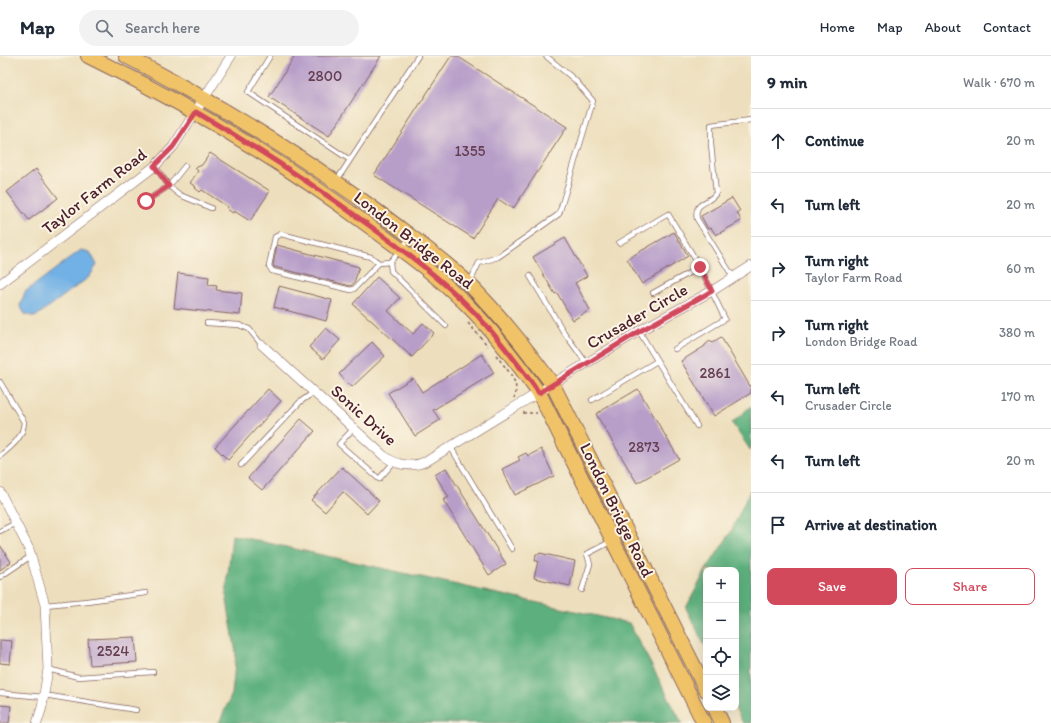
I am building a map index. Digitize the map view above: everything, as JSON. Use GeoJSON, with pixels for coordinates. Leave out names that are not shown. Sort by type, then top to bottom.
{"type":"FeatureCollection","features":[{"type":"Feature","properties":{"kind":"main road","name":"London Bridge Road"},"geometry":{"type":"LineString","coordinates":[[88,56],[196,112],[294,173],[401,249],[446,285],[474,312],[505,347],[539,393],[612,541],[703,715]]}},
{"type":"Feature","properties":{"kind":"main road","name":"London Bridge Road"},"geometry":{"type":"LineString","coordinates":[[126,56],[204,98],[286,148],[336,182],[441,259],[469,284],[493,309],[519,339],[553,385],[703,684]]}},
{"type":"Feature","properties":{"kind":"main road"},"geometry":{"type":"LineString","coordinates":[[716,711],[722,723]]}},
{"type":"Feature","properties":{"kind":"street"},"geometry":{"type":"LineString","coordinates":[[196,112],[231,56]]}},
{"type":"Feature","properties":{"kind":"street","name":"Taylor Farm Road"},"geometry":{"type":"LineString","coordinates":[[0,284],[154,166],[173,147],[196,112]]}},
{"type":"Feature","properties":{"kind":"street","name":"Crusader Circle"},"geometry":{"type":"LineString","coordinates":[[539,393],[640,331],[712,291],[751,266]]}},
{"type":"Feature","properties":{"kind":"street","name":"Sonic Drive"},"geometry":{"type":"LineString","coordinates":[[262,345],[384,456],[394,462],[405,465],[421,463],[539,393]]}},
{"type":"Feature","properties":{"kind":"street"},"geometry":{"type":"LineString","coordinates":[[0,492],[29,549],[44,605],[48,669],[44,696],[37,723]]}},
{"type":"Feature","properties":{"kind":"lane"},"geometry":{"type":"LineString","coordinates":[[270,56],[248,92],[350,160]]}},
{"type":"Feature","properties":{"kind":"lane"},"geometry":{"type":"LineString","coordinates":[[336,182],[418,56]]}},
{"type":"Feature","properties":{"kind":"lane"},"geometry":{"type":"LineString","coordinates":[[469,284],[479,263],[498,256],[559,214],[593,101],[575,80],[546,56]]}},
{"type":"Feature","properties":{"kind":"lane"},"geometry":{"type":"LineString","coordinates":[[733,277],[697,219],[697,212],[698,207],[703,202],[715,196],[716,193],[711,144],[711,125],[751,120]]}},
{"type":"Feature","properties":{"kind":"lane"},"geometry":{"type":"LineString","coordinates":[[154,166],[169,186],[180,195],[211,208]]}},
{"type":"Feature","properties":{"kind":"lane"},"geometry":{"type":"LineString","coordinates":[[146,201],[169,186],[185,166]]}},
{"type":"Feature","properties":{"kind":"lane"},"geometry":{"type":"LineString","coordinates":[[619,243],[668,214],[700,267],[725,319],[675,349]]}},
{"type":"Feature","properties":{"kind":"lane"},"geometry":{"type":"LineString","coordinates":[[380,263],[371,257],[281,234],[275,237],[269,266],[272,271],[351,290],[354,289],[380,263],[390,262],[411,236]]}},
{"type":"Feature","properties":{"kind":"lane"},"geometry":{"type":"LineString","coordinates":[[390,262],[391,272],[446,326]]}},
{"type":"Feature","properties":{"kind":"lane"},"geometry":{"type":"LineString","coordinates":[[653,293],[700,267]]}},
{"type":"Feature","properties":{"kind":"lane"},"geometry":{"type":"LineString","coordinates":[[530,276],[563,332],[587,364]]}},
{"type":"Feature","properties":{"kind":"lane"},"geometry":{"type":"LineString","coordinates":[[207,323],[239,325],[249,328],[262,345]]}},
{"type":"Feature","properties":{"kind":"lane"},"geometry":{"type":"LineString","coordinates":[[640,331],[697,426]]}},
{"type":"Feature","properties":{"kind":"lane"},"geometry":{"type":"LineString","coordinates":[[592,400],[658,361]]}},
{"type":"Feature","properties":{"kind":"lane"},"geometry":{"type":"LineString","coordinates":[[0,382],[24,422],[24,429],[21,436],[0,456]]}},
{"type":"Feature","properties":{"kind":"lane"},"geometry":{"type":"LineString","coordinates":[[241,465],[300,402],[314,392]]}},
{"type":"Feature","properties":{"kind":"lane"},"geometry":{"type":"LineString","coordinates":[[354,428],[339,444],[379,479],[394,462]]}},
{"type":"Feature","properties":{"kind":"lane"},"geometry":{"type":"LineString","coordinates":[[450,446],[512,549]]}},
{"type":"Feature","properties":{"kind":"lane"},"geometry":{"type":"LineString","coordinates":[[0,531],[16,523]]}},
{"type":"Feature","properties":{"kind":"lane"},"geometry":{"type":"LineString","coordinates":[[582,590],[590,564],[587,554],[612,541]]}},
{"type":"Feature","properties":{"kind":"lane"},"geometry":{"type":"LineString","coordinates":[[0,577],[31,556]]}},
{"type":"Feature","properties":{"kind":"lane"},"geometry":{"type":"LineString","coordinates":[[44,605],[87,601],[146,592]]}},
{"type":"Feature","properties":{"kind":"lane"},"geometry":{"type":"LineString","coordinates":[[48,669],[78,677],[153,672]]}},
{"type":"Feature","properties":{"kind":"lane"},"geometry":{"type":"LineString","coordinates":[[0,693],[44,696],[118,706],[136,710]]}},
{"type":"Feature","properties":{"kind":"path"},"geometry":{"type":"LineString","coordinates":[[465,319],[492,350],[515,381],[517,387],[514,398]]}},
{"type":"Feature","properties":{"kind":"green space"},"geometry":{"type":"Polygon","coordinates":[[[751,406],[751,451],[732,423],[751,406]]]}},
{"type":"Feature","properties":{"kind":"green space"},"geometry":{"type":"Polygon","coordinates":[[[751,488],[751,723],[743,723],[737,711],[739,711],[739,567],[708,567],[731,532],[751,488]]]}},
{"type":"Feature","properties":{"kind":"green space"},"geometry":{"type":"Polygon","coordinates":[[[232,535],[629,623],[682,723],[219,723],[232,694],[236,653],[226,595],[232,535]]]}},
{"type":"Feature","properties":{"kind":"green space"},"geometry":{"type":"Polygon","coordinates":[[[703,576],[703,642],[686,608],[703,576]]]}},
{"type":"Feature","properties":{"kind":"water"},"geometry":{"type":"Polygon","coordinates":[[[81,250],[90,252],[97,265],[89,277],[35,317],[25,314],[20,306],[25,292],[81,250]]]}},
{"type":"Feature","properties":{"kind":"building"},"geometry":{"type":"Polygon","coordinates":[[[295,56],[381,56],[329,136],[269,97],[295,56]]]}},
{"type":"Feature","properties":{"kind":"building"},"geometry":{"type":"Polygon","coordinates":[[[451,56],[457,56],[567,127],[513,209],[498,199],[473,238],[374,175],[451,56]]]}},
{"type":"Feature","properties":{"kind":"building"},"geometry":{"type":"Polygon","coordinates":[[[210,153],[270,191],[250,221],[234,211],[233,213],[227,209],[228,207],[202,190],[200,192],[190,183],[198,171],[195,168],[202,165],[210,153]]]}},
{"type":"Feature","properties":{"kind":"building"},"geometry":{"type":"Polygon","coordinates":[[[36,169],[58,198],[29,220],[7,192],[36,169]]]}},
{"type":"Feature","properties":{"kind":"building"},"geometry":{"type":"Polygon","coordinates":[[[732,198],[740,211],[737,212],[741,221],[716,235],[711,228],[708,229],[701,216],[732,198]]]}},
{"type":"Feature","properties":{"kind":"building"},"geometry":{"type":"Polygon","coordinates":[[[674,232],[688,256],[642,284],[627,259],[674,232]]]}},
{"type":"Feature","properties":{"kind":"building"},"geometry":{"type":"Polygon","coordinates":[[[565,238],[587,276],[575,283],[590,310],[573,320],[557,293],[555,294],[533,257],[565,238]]]}},
{"type":"Feature","properties":{"kind":"building"},"geometry":{"type":"Polygon","coordinates":[[[277,245],[359,267],[354,283],[351,286],[274,267],[273,265],[277,245]]]}},
{"type":"Feature","properties":{"kind":"building"},"geometry":{"type":"Polygon","coordinates":[[[178,273],[209,277],[208,285],[217,286],[216,290],[242,293],[240,315],[174,308],[178,273]]]}},
{"type":"Feature","properties":{"kind":"building"},"geometry":{"type":"Polygon","coordinates":[[[377,277],[400,298],[388,311],[413,334],[423,323],[434,333],[412,357],[353,304],[377,277]]]}},
{"type":"Feature","properties":{"kind":"building"},"geometry":{"type":"Polygon","coordinates":[[[279,286],[332,300],[326,321],[274,307],[279,286]]]}},
{"type":"Feature","properties":{"kind":"building"},"geometry":{"type":"Polygon","coordinates":[[[326,328],[340,340],[323,359],[309,347],[326,328]]]}},
{"type":"Feature","properties":{"kind":"building"},"geometry":{"type":"Polygon","coordinates":[[[721,337],[751,388],[751,393],[714,416],[681,361],[705,346],[710,341],[712,343],[721,337]]]}},
{"type":"Feature","properties":{"kind":"building"},"geometry":{"type":"Polygon","coordinates":[[[372,342],[385,356],[352,387],[339,374],[372,342]]]}},
{"type":"Feature","properties":{"kind":"building"},"geometry":{"type":"Polygon","coordinates":[[[482,354],[494,373],[433,410],[440,420],[415,436],[388,393],[413,378],[422,392],[482,354]]]}},
{"type":"Feature","properties":{"kind":"building"},"geometry":{"type":"Polygon","coordinates":[[[268,389],[281,401],[228,460],[215,447],[268,389]]]}},
{"type":"Feature","properties":{"kind":"building"},"geometry":{"type":"Polygon","coordinates":[[[638,389],[679,459],[637,483],[596,414],[638,389]]]}},
{"type":"Feature","properties":{"kind":"building"},"geometry":{"type":"Polygon","coordinates":[[[301,419],[315,431],[262,490],[248,478],[301,419]]]}},
{"type":"Feature","properties":{"kind":"building"},"geometry":{"type":"Polygon","coordinates":[[[541,449],[554,476],[515,495],[502,469],[520,460],[518,457],[526,453],[528,456],[541,449]]]}},
{"type":"Feature","properties":{"kind":"building"},"geometry":{"type":"Polygon","coordinates":[[[342,467],[379,501],[367,514],[343,492],[325,512],[311,500],[342,467]]]}},
{"type":"Feature","properties":{"kind":"building"},"geometry":{"type":"Polygon","coordinates":[[[446,468],[506,564],[489,575],[443,500],[449,497],[435,475],[446,468]]]}},
{"type":"Feature","properties":{"kind":"building"},"geometry":{"type":"Polygon","coordinates":[[[0,545],[11,562],[0,570],[0,545]]]}},
{"type":"Feature","properties":{"kind":"building"},"geometry":{"type":"Polygon","coordinates":[[[540,553],[575,561],[570,586],[534,578],[538,561],[535,561],[536,554],[540,553]]]}},
{"type":"Feature","properties":{"kind":"building"},"geometry":{"type":"Polygon","coordinates":[[[135,637],[137,662],[90,665],[88,639],[135,637]]]}},
{"type":"Feature","properties":{"kind":"building"},"geometry":{"type":"Polygon","coordinates":[[[0,640],[12,641],[10,664],[0,663],[0,640]]]}},
{"type":"Feature","properties":{"kind":"building"},"geometry":{"type":"Polygon","coordinates":[[[0,705],[11,706],[9,723],[0,723],[0,705]]]}},
{"type":"Feature","properties":{"kind":"route"},"geometry":{"type":"LineString","coordinates":[[146,201],[169,186],[154,166],[173,147],[196,112],[294,173],[386,238],[446,285],[489,328],[539,393],[640,331],[712,291],[700,267]]}}]}
